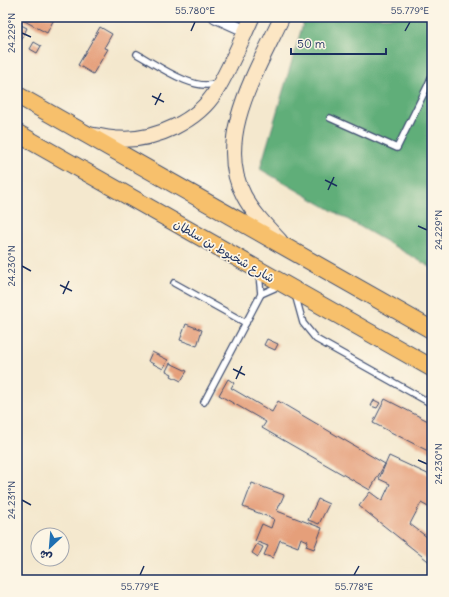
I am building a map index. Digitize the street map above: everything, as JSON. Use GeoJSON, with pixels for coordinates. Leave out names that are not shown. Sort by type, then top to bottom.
{"type":"FeatureCollection","features":[{"type":"Feature","properties":{"kind":"main road"},"geometry":{"type":"LineString","coordinates":[[17,95],[432,330]]}},
{"type":"Feature","properties":{"kind":"main road","name":"شارع شخبوط بن سلطان"},"geometry":{"type":"LineString","coordinates":[[17,132],[432,368]]}},
{"type":"Feature","properties":{"kind":"street"},"geometry":{"type":"LineString","coordinates":[[85,134],[120,139],[137,139],[178,125],[206,104],[221,81],[249,24],[215,17]]}},
{"type":"Feature","properties":{"kind":"street"},"geometry":{"type":"LineString","coordinates":[[282,17],[241,107],[235,128],[233,150],[236,175],[244,196],[260,219],[287,248]]}},
{"type":"Feature","properties":{"kind":"lane"},"geometry":{"type":"LineString","coordinates":[[137,54],[195,84],[212,85],[221,81]]}},
{"type":"Feature","properties":{"kind":"lane"},"geometry":{"type":"LineString","coordinates":[[330,118],[397,148],[430,86],[432,75]]}},
{"type":"Feature","properties":{"kind":"lane"},"geometry":{"type":"LineString","coordinates":[[204,402],[261,294],[258,270]]}},
{"type":"Feature","properties":{"kind":"lane"},"geometry":{"type":"LineString","coordinates":[[174,283],[246,323]]}},
{"type":"Feature","properties":{"kind":"lane"},"geometry":{"type":"LineString","coordinates":[[261,294],[289,287],[303,323],[311,335],[432,404]]}},
{"type":"Feature","properties":{"kind":"green space"},"geometry":{"type":"Polygon","coordinates":[[[305,17],[432,17],[432,268],[260,169],[305,17]]]}},
{"type":"Feature","properties":{"kind":"building"},"geometry":{"type":"Polygon","coordinates":[[[17,17],[55,17],[47,33],[17,17]]]}},
{"type":"Feature","properties":{"kind":"building"},"geometry":{"type":"Polygon","coordinates":[[[17,23],[27,28],[21,40],[17,38],[17,23]]]}},
{"type":"Feature","properties":{"kind":"building"},"geometry":{"type":"Polygon","coordinates":[[[100,27],[112,34],[104,48],[108,49],[93,74],[78,65],[100,27]]]}},
{"type":"Feature","properties":{"kind":"building"},"geometry":{"type":"Polygon","coordinates":[[[34,42],[41,46],[37,53],[30,49],[34,42]]]}},
{"type":"Feature","properties":{"kind":"building"},"geometry":{"type":"Polygon","coordinates":[[[186,324],[202,330],[197,346],[180,340],[186,324]]]}},
{"type":"Feature","properties":{"kind":"building"},"geometry":{"type":"Polygon","coordinates":[[[267,339],[278,344],[275,350],[264,345],[267,339]]]}},
{"type":"Feature","properties":{"kind":"building"},"geometry":{"type":"Polygon","coordinates":[[[152,352],[168,360],[163,369],[148,361],[152,352]]]}},
{"type":"Feature","properties":{"kind":"building"},"geometry":{"type":"Polygon","coordinates":[[[170,363],[187,371],[181,381],[171,376],[172,374],[166,371],[170,363]]]}},
{"type":"Feature","properties":{"kind":"building"},"geometry":{"type":"Polygon","coordinates":[[[228,379],[234,383],[231,388],[272,412],[278,401],[385,464],[370,490],[262,428],[266,422],[219,395],[228,379]]]}},
{"type":"Feature","properties":{"kind":"building"},"geometry":{"type":"Polygon","coordinates":[[[385,399],[432,423],[432,453],[373,423],[385,399]]]}},
{"type":"Feature","properties":{"kind":"building"},"geometry":{"type":"Polygon","coordinates":[[[374,400],[380,403],[377,408],[371,406],[374,400]]]}},
{"type":"Feature","properties":{"kind":"building"},"geometry":{"type":"Polygon","coordinates":[[[389,456],[432,476],[432,509],[421,503],[410,524],[432,541],[432,564],[359,506],[370,492],[382,501],[390,484],[379,479],[389,456]]]}},
{"type":"Feature","properties":{"kind":"building"},"geometry":{"type":"Polygon","coordinates":[[[252,483],[284,495],[277,511],[322,528],[314,549],[306,546],[308,541],[301,538],[298,547],[280,540],[273,558],[264,555],[268,546],[255,541],[262,524],[271,528],[274,519],[243,507],[252,483]]]}},
{"type":"Feature","properties":{"kind":"building"},"geometry":{"type":"Polygon","coordinates":[[[318,499],[329,504],[319,524],[308,520],[318,499]]]}},
{"type":"Feature","properties":{"kind":"building"},"geometry":{"type":"Polygon","coordinates":[[[432,527],[432,540],[427,537],[432,527]]]}},
{"type":"Feature","properties":{"kind":"building"},"geometry":{"type":"Polygon","coordinates":[[[257,544],[263,547],[258,557],[252,553],[257,544]]]}}]}
